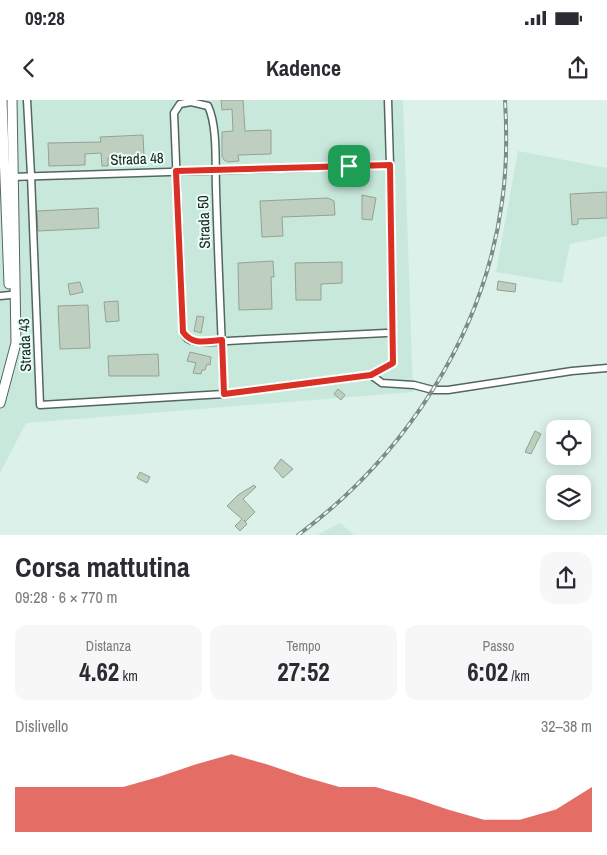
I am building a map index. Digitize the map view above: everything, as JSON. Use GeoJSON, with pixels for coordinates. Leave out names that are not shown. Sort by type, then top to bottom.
{"type":"FeatureCollection","features":[{"type":"Feature","properties":{"kind":"street"},"geometry":{"type":"LineString","coordinates":[[0,403],[16,343],[9,177],[2,100]]}},
{"type":"Feature","properties":{"kind":"street"},"geometry":{"type":"LineString","coordinates":[[10,365],[5,295],[3,219],[9,177],[12,100]]}},
{"type":"Feature","properties":{"kind":"street","name":"Strada 43"},"geometry":{"type":"LineString","coordinates":[[27,100],[40,405],[224,394]]}},
{"type":"Feature","properties":{"kind":"street"},"geometry":{"type":"LineString","coordinates":[[224,394],[371,375],[393,363],[388,100]]}},
{"type":"Feature","properties":{"kind":"street","name":"Strada 50"},"geometry":{"type":"LineString","coordinates":[[224,394],[222,340],[215,170],[213,116],[208,106],[191,102],[180,104],[174,113],[183,332],[188,339],[194,342],[222,340],[386,333]]}},
{"type":"Feature","properties":{"kind":"street","name":"Strada 48"},"geometry":{"type":"LineString","coordinates":[[9,177],[390,165]]}},
{"type":"Feature","properties":{"kind":"street"},"geometry":{"type":"LineString","coordinates":[[371,375],[382,383],[448,390],[572,371],[607,368]]}},
{"type":"Feature","properties":{"kind":"shaded area"},"geometry":{"type":"Polygon","coordinates":[[[0,100],[403,100],[413,392],[26,423],[0,473],[0,100]]]}},
{"type":"Feature","properties":{"kind":"shaded area"},"geometry":{"type":"Polygon","coordinates":[[[518,151],[607,168],[607,236],[570,244],[562,283],[496,272],[518,151]]]}},
{"type":"Feature","properties":{"kind":"shaded area"},"geometry":{"type":"Polygon","coordinates":[[[340,523],[354,535],[317,535],[340,523]]]}},
{"type":"Feature","properties":{"kind":"building"},"geometry":{"type":"Polygon","coordinates":[[[221,100],[243,100],[245,131],[271,130],[271,154],[238,155],[239,161],[228,162],[224,160],[222,156],[222,132],[233,131],[232,109],[222,110],[221,100]]]}},
{"type":"Feature","properties":{"kind":"building"},"geometry":{"type":"Polygon","coordinates":[[[143,135],[144,156],[108,158],[108,166],[102,166],[101,153],[85,154],[85,165],[49,166],[48,143],[101,142],[100,137],[143,135]]]}},
{"type":"Feature","properties":{"kind":"building"},"geometry":{"type":"Polygon","coordinates":[[[607,192],[607,218],[578,219],[578,224],[572,225],[570,194],[607,192]]]}},
{"type":"Feature","properties":{"kind":"building"},"geometry":{"type":"Polygon","coordinates":[[[362,195],[376,198],[372,220],[362,219],[362,195]]]}},
{"type":"Feature","properties":{"kind":"building"},"geometry":{"type":"Polygon","coordinates":[[[328,198],[334,201],[335,215],[282,217],[283,236],[262,237],[260,201],[328,198]]]}},
{"type":"Feature","properties":{"kind":"building"},"geometry":{"type":"Polygon","coordinates":[[[98,208],[99,228],[38,231],[37,211],[98,208]]]}},
{"type":"Feature","properties":{"kind":"building"},"geometry":{"type":"Polygon","coordinates":[[[273,261],[274,277],[271,277],[272,309],[239,310],[238,263],[273,261]]]}},
{"type":"Feature","properties":{"kind":"building"},"geometry":{"type":"Polygon","coordinates":[[[342,262],[342,283],[321,284],[321,300],[296,300],[295,263],[342,262]]]}},
{"type":"Feature","properties":{"kind":"building"},"geometry":{"type":"Polygon","coordinates":[[[498,281],[516,284],[515,292],[497,290],[498,281]]]}},
{"type":"Feature","properties":{"kind":"building"},"geometry":{"type":"Polygon","coordinates":[[[80,282],[83,292],[70,295],[68,284],[80,282]]]}},
{"type":"Feature","properties":{"kind":"building"},"geometry":{"type":"Polygon","coordinates":[[[118,301],[119,321],[106,322],[104,302],[118,301]]]}},
{"type":"Feature","properties":{"kind":"building"},"geometry":{"type":"Polygon","coordinates":[[[88,305],[90,348],[60,349],[58,306],[88,305]]]}},
{"type":"Feature","properties":{"kind":"building"},"geometry":{"type":"Polygon","coordinates":[[[197,316],[204,317],[201,333],[194,331],[197,316]]]}},
{"type":"Feature","properties":{"kind":"building"},"geometry":{"type":"Polygon","coordinates":[[[190,352],[211,357],[210,365],[207,364],[201,374],[193,373],[196,363],[187,361],[190,352]]]}},
{"type":"Feature","properties":{"kind":"building"},"geometry":{"type":"Polygon","coordinates":[[[158,354],[159,376],[109,376],[108,356],[158,354]]]}},
{"type":"Feature","properties":{"kind":"building"},"geometry":{"type":"Polygon","coordinates":[[[338,389],[345,395],[341,400],[334,394],[338,389]]]}},
{"type":"Feature","properties":{"kind":"building"},"geometry":{"type":"Polygon","coordinates":[[[535,431],[541,434],[531,454],[525,452],[535,431]]]}},
{"type":"Feature","properties":{"kind":"building"},"geometry":{"type":"Polygon","coordinates":[[[281,459],[293,469],[283,478],[274,468],[281,459]]]}},
{"type":"Feature","properties":{"kind":"building"},"geometry":{"type":"Polygon","coordinates":[[[140,472],[150,477],[147,483],[137,478],[140,472]]]}},
{"type":"Feature","properties":{"kind":"building"},"geometry":{"type":"Polygon","coordinates":[[[254,485],[256,487],[243,499],[255,512],[245,522],[247,524],[240,531],[235,526],[242,519],[227,506],[238,495],[254,485]]]}},
{"type":"Feature","properties":{"kind":"railway"},"geometry":{"type":"LineString","coordinates":[[298,535],[337,503],[372,468],[405,430],[433,389],[458,345],[478,299],[492,251],[502,202],[506,151],[505,100]]}},
{"type":"Feature","properties":{"kind":"route"},"geometry":{"type":"LineString","coordinates":[[390,165],[393,363],[371,375],[224,394],[222,340],[194,342],[188,339],[183,332],[176,171],[349,166],[390,165]]}}]}
